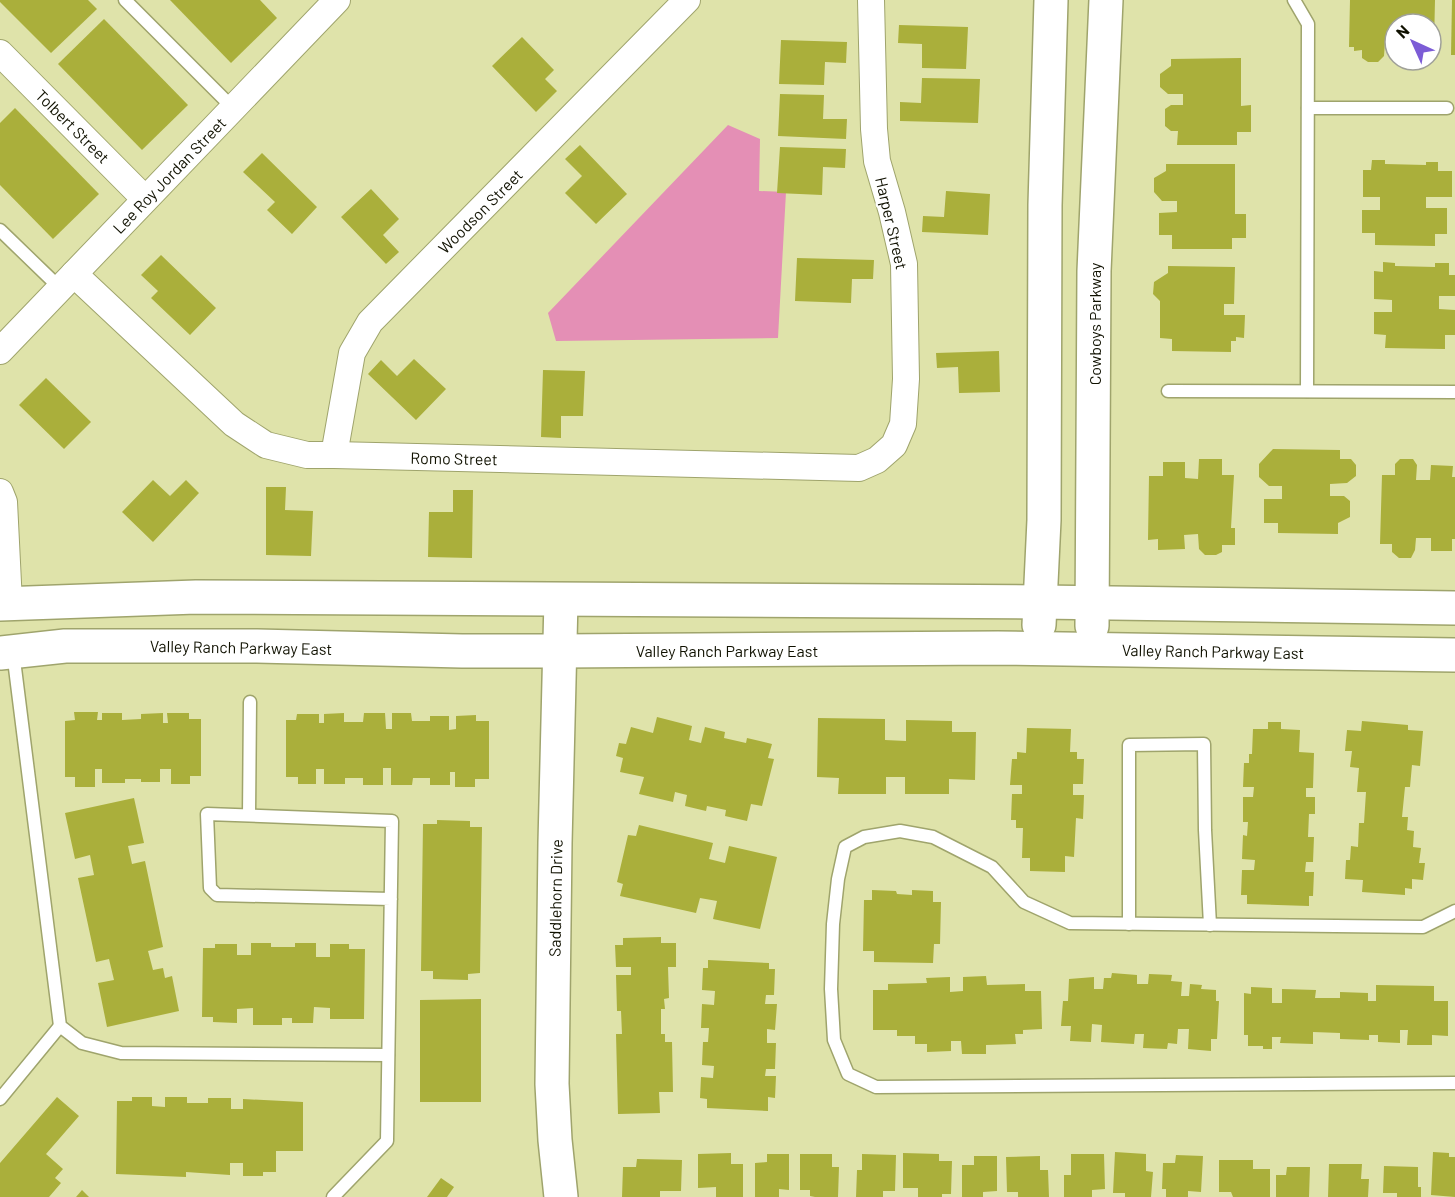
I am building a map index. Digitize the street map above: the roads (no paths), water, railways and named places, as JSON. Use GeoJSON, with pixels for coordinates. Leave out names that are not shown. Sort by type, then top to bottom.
{"type":"FeatureCollection","features":[{"type":"Feature","properties":{"kind":"main road"},"geometry":{"type":"LineString","coordinates":[[1040,648],[1044,520],[1045,205],[1051,0]]}},
{"type":"Feature","properties":{"kind":"main road","name":"Cowboys Parkway"},"geometry":{"type":"LineString","coordinates":[[1093,649],[1094,272],[1106,0]]}},
{"type":"Feature","properties":{"kind":"main road"},"geometry":{"type":"LineString","coordinates":[[1045,277],[1094,272]]}},
{"type":"Feature","properties":{"kind":"main road"},"geometry":{"type":"LineString","coordinates":[[6,652],[4,603],[196,597],[1040,602],[1455,608]]}},
{"type":"Feature","properties":{"kind":"main road","name":"Saddlehorn Drive"},"geometry":{"type":"LineString","coordinates":[[561,600],[552,1084],[561,1197]]}},
{"type":"Feature","properties":{"kind":"main road","name":"Valley Ranch Parkway East"},"geometry":{"type":"LineString","coordinates":[[6,652],[65,646],[257,646],[462,651],[1040,648],[1455,655]]}},
{"type":"Feature","properties":{"kind":"street","name":"Woodson Street"},"geometry":{"type":"LineString","coordinates":[[334,455],[352,353],[370,322],[687,0]]}},
{"type":"Feature","properties":{"kind":"street","name":"Harper Street"},"geometry":{"type":"LineString","coordinates":[[871,0],[874,129],[877,161],[904,264],[906,390],[903,424],[894,445]]}},
{"type":"Feature","properties":{"kind":"street","name":"Lee Roy Jordan Street"},"geometry":{"type":"LineString","coordinates":[[0,351],[233,108],[322,5]]}},
{"type":"Feature","properties":{"kind":"street","name":"Tolbert Street"},"geometry":{"type":"LineString","coordinates":[[0,53],[145,199]]}},
{"type":"Feature","properties":{"kind":"street","name":"Romo Street"},"geometry":{"type":"LineString","coordinates":[[67,281],[234,423],[266,445],[307,455],[859,468],[877,460],[894,445]]}},
{"type":"Feature","properties":{"kind":"street"},"geometry":{"type":"LineString","coordinates":[[0,492],[4,502],[4,603]]}},
{"type":"Feature","properties":{"kind":"lane"},"geometry":{"type":"LineString","coordinates":[[125,0],[233,108]]}},
{"type":"Feature","properties":{"kind":"lane"},"geometry":{"type":"LineString","coordinates":[[1294,0],[1308,24],[1307,392]]}},
{"type":"Feature","properties":{"kind":"lane"},"geometry":{"type":"LineString","coordinates":[[1308,108],[1447,108]]}},
{"type":"Feature","properties":{"kind":"lane"},"geometry":{"type":"LineString","coordinates":[[0,230],[67,281]]}},
{"type":"Feature","properties":{"kind":"lane"},"geometry":{"type":"LineString","coordinates":[[1168,391],[1455,392]]}},
{"type":"Feature","properties":{"kind":"lane"},"geometry":{"type":"LineString","coordinates":[[6,652],[60,1026],[82,1043],[121,1053],[388,1055]]}},
{"type":"Feature","properties":{"kind":"lane"},"geometry":{"type":"LineString","coordinates":[[249,815],[250,702]]}},
{"type":"Feature","properties":{"kind":"lane"},"geometry":{"type":"LineString","coordinates":[[1130,924],[1129,745],[1204,744],[1205,830],[1210,925]]}},
{"type":"Feature","properties":{"kind":"lane"},"geometry":{"type":"LineString","coordinates":[[333,1197],[387,1141],[388,1055],[391,899],[392,821],[207,814],[210,888],[218,895],[391,899]]}},
{"type":"Feature","properties":{"kind":"lane"},"geometry":{"type":"LineString","coordinates":[[1455,911],[1424,927],[1070,923],[1024,902],[992,867],[933,837],[900,831],[864,837],[845,847],[838,879],[833,924],[831,989],[834,1040],[848,1074],[876,1087],[1455,1083]]}},
{"type":"Feature","properties":{"kind":"lane"},"geometry":{"type":"LineString","coordinates":[[0,1099],[60,1026]]}}]}
